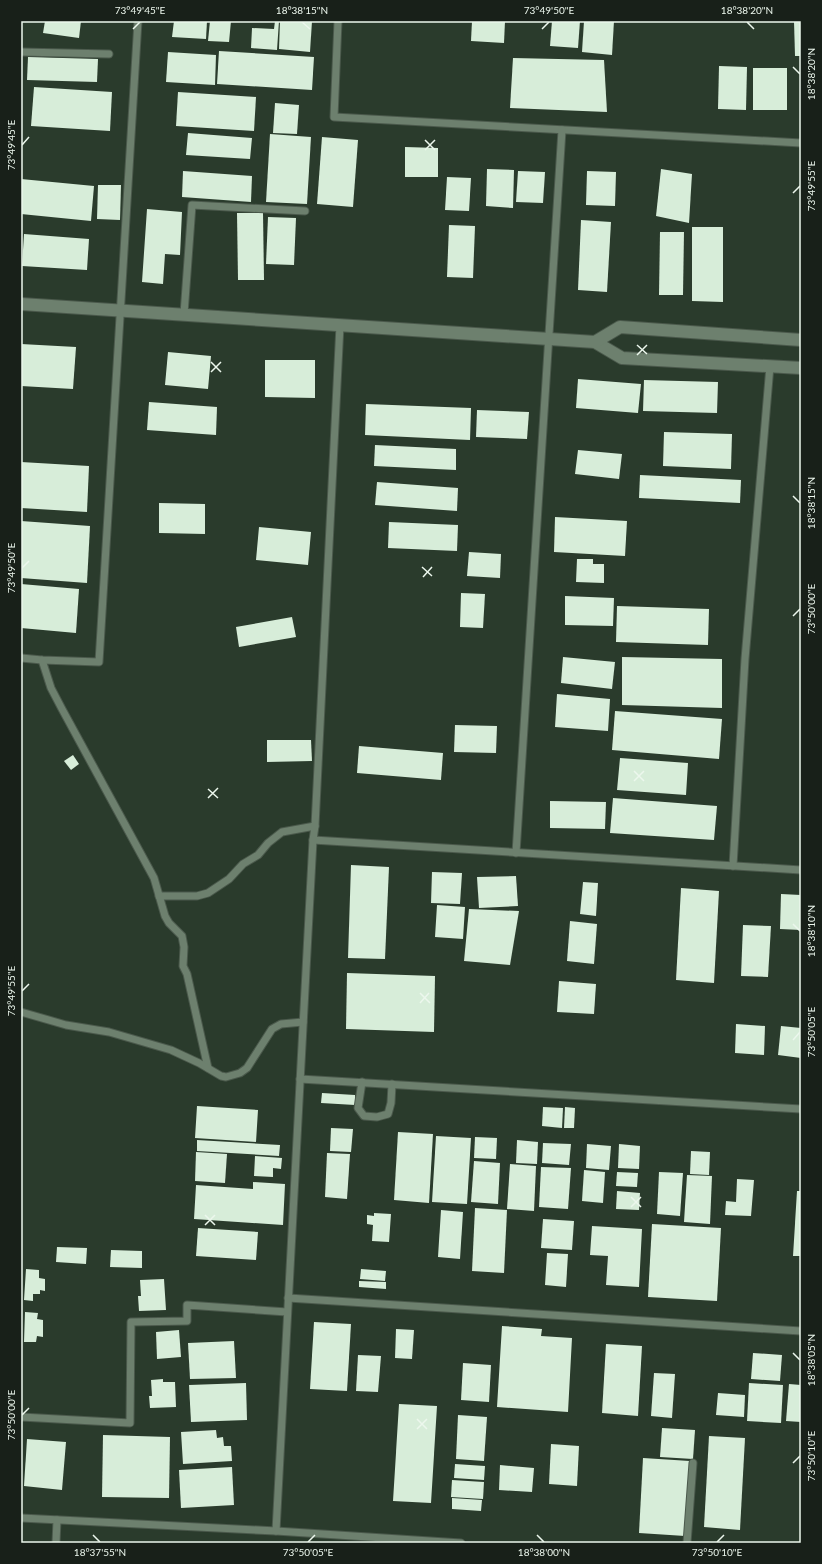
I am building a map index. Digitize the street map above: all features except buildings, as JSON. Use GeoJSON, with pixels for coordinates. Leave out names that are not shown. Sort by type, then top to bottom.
{"type":"FeatureCollection","features":[{"type":"Feature","properties":{"kind":"street"},"geometry":{"type":"LineString","coordinates":[[21,304],[595,342],[622,358],[801,368]]}},
{"type":"Feature","properties":{"kind":"street"},"geometry":{"type":"LineString","coordinates":[[595,342],[620,327],[801,340]]}},
{"type":"Feature","properties":{"kind":"lane"},"geometry":{"type":"LineString","coordinates":[[21,658],[99,662],[138,21]]}},
{"type":"Feature","properties":{"kind":"lane"},"geometry":{"type":"LineString","coordinates":[[338,21],[334,117],[801,143]]}},
{"type":"Feature","properties":{"kind":"lane"},"geometry":{"type":"LineString","coordinates":[[21,52],[109,54]]}},
{"type":"Feature","properties":{"kind":"lane"},"geometry":{"type":"LineString","coordinates":[[516,853],[562,130]]}},
{"type":"Feature","properties":{"kind":"lane"},"geometry":{"type":"LineString","coordinates":[[184,314],[192,205],[305,212]]}},
{"type":"Feature","properties":{"kind":"lane"},"geometry":{"type":"LineString","coordinates":[[276,1531],[340,325]]}},
{"type":"Feature","properties":{"kind":"lane"},"geometry":{"type":"LineString","coordinates":[[733,866],[745,659],[770,366]]}},
{"type":"Feature","properties":{"kind":"lane"},"geometry":{"type":"LineString","coordinates":[[42,660],[46,675],[52,688],[154,878],[169,923],[180,934],[184,941],[183,966],[187,974],[208,1068]]}},
{"type":"Feature","properties":{"kind":"lane"},"geometry":{"type":"LineString","coordinates":[[159,896],[197,896],[208,893],[229,879],[243,864],[258,855],[268,843],[282,832],[314,826]]}},
{"type":"Feature","properties":{"kind":"lane"},"geometry":{"type":"LineString","coordinates":[[313,840],[801,870]]}},
{"type":"Feature","properties":{"kind":"lane"},"geometry":{"type":"LineString","coordinates":[[21,1012],[66,1025],[109,1032],[171,1050],[221,1076],[226,1077],[240,1074],[247,1068],[272,1029],[281,1024],[303,1022]]}},
{"type":"Feature","properties":{"kind":"lane"},"geometry":{"type":"LineString","coordinates":[[300,1078],[801,1109]]}},
{"type":"Feature","properties":{"kind":"lane"},"geometry":{"type":"LineString","coordinates":[[362,1082],[358,1108],[364,1116],[377,1117],[388,1114],[391,1103],[392,1084]]}},
{"type":"Feature","properties":{"kind":"lane"},"geometry":{"type":"LineString","coordinates":[[288,1298],[801,1331]]}},
{"type":"Feature","properties":{"kind":"lane"},"geometry":{"type":"LineString","coordinates":[[21,1417],[130,1423],[131,1322],[187,1321],[187,1305],[287,1312]]}},
{"type":"Feature","properties":{"kind":"lane"},"geometry":{"type":"LineString","coordinates":[[687,1543],[693,1463]]}},
{"type":"Feature","properties":{"kind":"lane"},"geometry":{"type":"LineString","coordinates":[[21,1518],[276,1531],[461,1543]]}},
{"type":"Feature","properties":{"kind":"lane"},"geometry":{"type":"LineString","coordinates":[[56,1543],[58,1520]]}}]}
